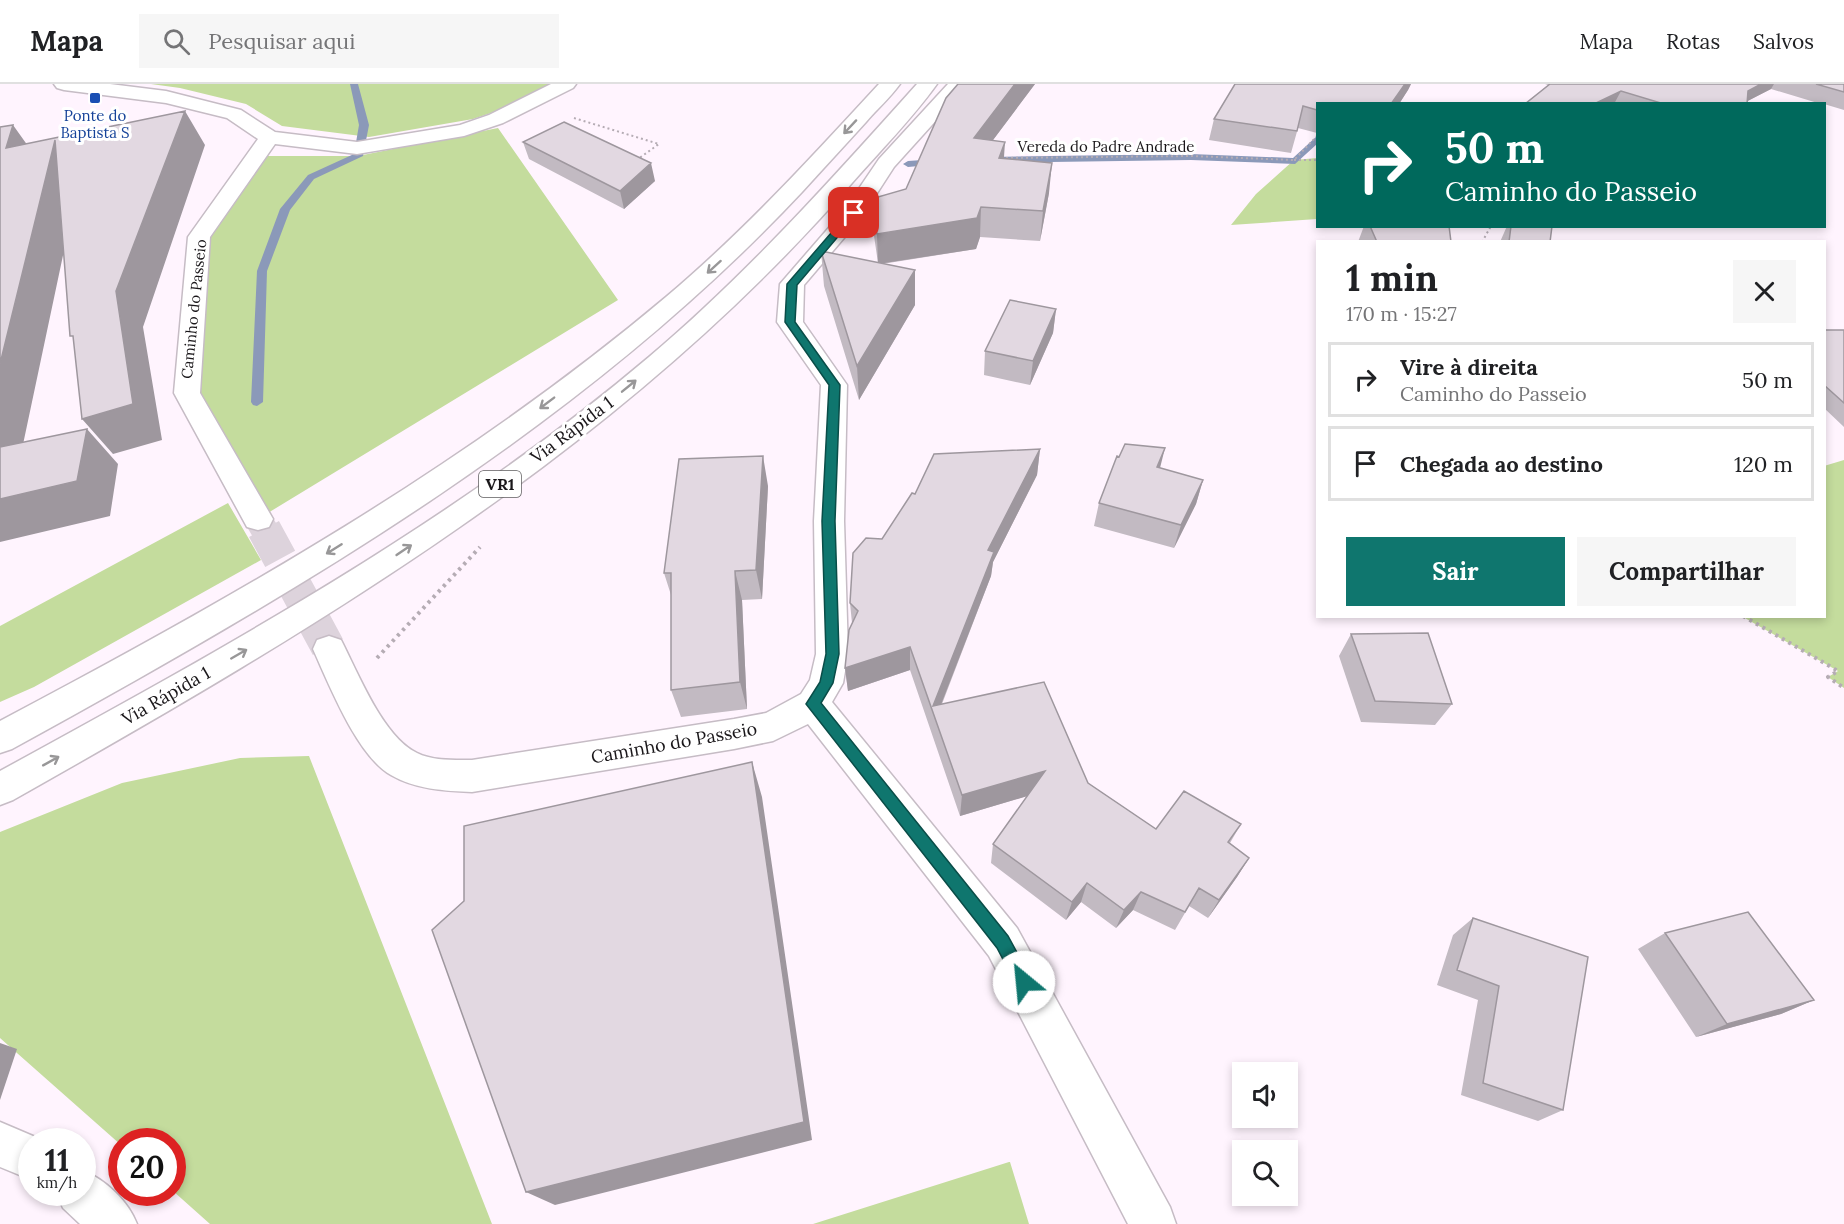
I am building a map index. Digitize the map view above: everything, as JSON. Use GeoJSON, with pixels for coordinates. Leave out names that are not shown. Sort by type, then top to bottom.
{"type":"FeatureCollection","features":[{"type":"Feature","properties":{"kind":"main road"},"geometry":{"type":"LineString","coordinates":[[64,84],[166,97],[234,114],[269,137],[357,148],[464,130],[527,104],[566,84]]}},
{"type":"Feature","properties":{"kind":"main road","name":"Via Rápida 1"},"geometry":{"type":"LineString","coordinates":[[0,738],[249,602],[431,486],[532,415],[658,317],[736,247],[890,84]]}},
{"type":"Feature","properties":{"kind":"main road","name":"Via Rápida 1"},"geometry":{"type":"LineString","coordinates":[[0,789],[258,643],[472,504],[558,442],[641,376],[740,290],[782,247],[927,84]]}},
{"type":"Feature","properties":{"kind":"main road"},"geometry":{"type":"LineString","coordinates":[[959,84],[886,163],[854,213],[792,284],[790,322],[834,385],[828,521],[832,654],[826,683],[813,704],[1003,942],[1153,1224]]}},
{"type":"Feature","properties":{"kind":"main road","name":"Caminho do Passeio"},"geometry":{"type":"LineString","coordinates":[[258,519],[187,393],[199,237],[269,137]]}},
{"type":"Feature","properties":{"kind":"main road","name":"Caminho do Passeio"},"geometry":{"type":"LineString","coordinates":[[329,649],[349,689],[382,744],[397,760],[418,769],[444,775],[472,776],[734,734],[773,726],[813,704]]}},
{"type":"Feature","properties":{"kind":"main road"},"geometry":{"type":"LineString","coordinates":[[0,1144],[18,1152]]}},
{"type":"Feature","properties":{"kind":"main road"},"geometry":{"type":"LineString","coordinates":[[94,1206],[114,1224]]}},
{"type":"Feature","properties":{"kind":"path"},"geometry":{"type":"LineString","coordinates":[[527,104],[659,144],[634,162]]}},
{"type":"Feature","properties":{"kind":"path"},"geometry":{"type":"LineString","coordinates":[[1294,160],[1316,137]]}},
{"type":"Feature","properties":{"kind":"path","name":"Vereda do Padre Andrade"},"geometry":{"type":"LineString","coordinates":[[998,158],[1191,156],[1316,160]]}},
{"type":"Feature","properties":{"kind":"path"},"geometry":{"type":"LineString","coordinates":[[1746,618],[1838,671],[1828,677],[1844,688]]}},
{"type":"Feature","properties":{"kind":"green space"},"geometry":{"type":"Polygon","coordinates":[[[151,84],[555,84],[506,108],[473,119],[369,137],[282,126],[246,104],[180,88],[151,84]]]}},
{"type":"Feature","properties":{"kind":"green space"},"geometry":{"type":"Polygon","coordinates":[[[498,128],[618,300],[258,519],[187,393],[199,237],[256,156],[358,156],[498,128]]]}},
{"type":"Feature","properties":{"kind":"green space"},"geometry":{"type":"Polygon","coordinates":[[[1316,158],[1316,219],[1231,225],[1256,194],[1294,160],[1316,158]]]}},
{"type":"Feature","properties":{"kind":"green space"},"geometry":{"type":"Polygon","coordinates":[[[1844,460],[1844,688],[1828,677],[1838,671],[1745,618],[1826,618],[1826,465],[1844,460]]]}},
{"type":"Feature","properties":{"kind":"green space"},"geometry":{"type":"Polygon","coordinates":[[[228,503],[261,560],[34,687],[0,702],[0,626],[228,503]]]}},
{"type":"Feature","properties":{"kind":"green space"},"geometry":{"type":"Polygon","coordinates":[[[309,756],[492,1224],[210,1224],[186,1203],[186,1128],[108,1128],[108,1134],[0,1038],[0,832],[122,783],[240,758],[309,756]]]}},
{"type":"Feature","properties":{"kind":"green space"},"geometry":{"type":"Polygon","coordinates":[[[1009,1162],[1029,1224],[813,1224],[1009,1162]]]}},
{"type":"Feature","properties":{"kind":"building"},"geometry":{"type":"Polygon","coordinates":[[[958,84],[1015,84],[974,138],[1005,142],[999,158],[1052,163],[1043,211],[981,207],[977,218],[877,234],[871,199],[906,189],[946,98],[958,84]]]}},
{"type":"Feature","properties":{"kind":"building"},"geometry":{"type":"Polygon","coordinates":[[[1235,84],[1405,84],[1392,102],[1316,102],[1316,110],[1303,106],[1297,131],[1214,119],[1235,84]]]}},
{"type":"Feature","properties":{"kind":"building"},"geometry":{"type":"Polygon","coordinates":[[[1550,84],[1761,84],[1748,91],[1747,102],[1657,102],[1621,91],[1598,102],[1528,102],[1550,84]]]}},
{"type":"Feature","properties":{"kind":"building"},"geometry":{"type":"Polygon","coordinates":[[[1816,84],[1844,84],[1844,92],[1816,84]]]}},
{"type":"Feature","properties":{"kind":"building"},"geometry":{"type":"Polygon","coordinates":[[[185,111],[116,291],[133,404],[82,419],[73,336],[70,336],[55,140],[0,364],[0,127],[13,125],[6,148],[185,111]]]}},
{"type":"Feature","properties":{"kind":"building"},"geometry":{"type":"Polygon","coordinates":[[[564,122],[651,163],[620,191],[523,142],[564,122]]]}},
{"type":"Feature","properties":{"kind":"building"},"geometry":{"type":"Polygon","coordinates":[[[1371,228],[1449,228],[1451,240],[1376,240],[1371,228]]]}},
{"type":"Feature","properties":{"kind":"building"},"geometry":{"type":"Polygon","coordinates":[[[1511,228],[1552,228],[1550,240],[1509,240],[1511,228]]]}},
{"type":"Feature","properties":{"kind":"building"},"geometry":{"type":"Polygon","coordinates":[[[821,251],[915,270],[857,366],[821,251]]]}},
{"type":"Feature","properties":{"kind":"building"},"geometry":{"type":"Polygon","coordinates":[[[1010,300],[1056,309],[1033,361],[985,351],[1010,300]]]}},
{"type":"Feature","properties":{"kind":"building"},"geometry":{"type":"Polygon","coordinates":[[[1826,330],[1844,330],[1844,403],[1826,387],[1826,330]]]}},
{"type":"Feature","properties":{"kind":"building"},"geometry":{"type":"Polygon","coordinates":[[[87,429],[77,481],[0,499],[0,447],[87,429]]]}},
{"type":"Feature","properties":{"kind":"building"},"geometry":{"type":"Polygon","coordinates":[[[1125,444],[1165,448],[1157,467],[1203,480],[1181,525],[1099,503],[1117,456],[1119,457],[1125,444]]]}},
{"type":"Feature","properties":{"kind":"building"},"geometry":{"type":"Polygon","coordinates":[[[1040,449],[988,550],[994,552],[933,706],[1044,682],[1088,783],[1156,829],[1184,791],[1241,824],[1228,842],[1249,858],[1219,900],[1199,888],[1185,912],[1141,892],[1124,910],[1087,883],[1072,902],[993,844],[1045,771],[962,795],[910,647],[845,668],[849,630],[858,611],[850,603],[853,553],[866,538],[882,539],[912,493],[915,494],[934,454],[1040,449]]]}},
{"type":"Feature","properties":{"kind":"building"},"geometry":{"type":"Polygon","coordinates":[[[763,456],[756,570],[735,571],[740,682],[671,690],[671,573],[664,573],[679,459],[763,456]]]}},
{"type":"Feature","properties":{"kind":"building"},"geometry":{"type":"Polygon","coordinates":[[[1428,633],[1452,704],[1375,701],[1351,634],[1428,633]]]}},
{"type":"Feature","properties":{"kind":"building"},"geometry":{"type":"Polygon","coordinates":[[[752,762],[804,1122],[526,1192],[432,930],[464,901],[464,826],[752,762]]]}},
{"type":"Feature","properties":{"kind":"building"},"geometry":{"type":"Polygon","coordinates":[[[1748,912],[1814,1000],[1727,1024],[1665,933],[1748,912]]]}},
{"type":"Feature","properties":{"kind":"building"},"geometry":{"type":"Polygon","coordinates":[[[1473,918],[1588,957],[1563,1110],[1483,1083],[1499,986],[1457,970],[1473,918]]]}},
{"type":"Feature","properties":{"kind":"waterway"},"geometry":{"type":"LineString","coordinates":[[257,402],[262,271],[285,209],[311,177],[358,156],[364,125],[354,84]]}},
{"type":"Feature","properties":{"kind":"waterway"},"geometry":{"type":"LineString","coordinates":[[990,160],[1191,157],[1295,161],[1316,140]]}},
{"type":"Feature","properties":{"kind":"waterway"},"geometry":{"type":"LineString","coordinates":[[908,164],[937,162]]}},
{"type":"Feature","properties":{"kind":"tunnel"},"geometry":{"type":"LineString","coordinates":[[258,519],[265,531]]}},
{"type":"Feature","properties":{"kind":"tunnel"},"geometry":{"type":"LineString","coordinates":[[264,529],[329,649]]}},
{"type":"Feature","properties":{"kind":"place","name":"Ponte do Baptista S"},"geometry":{"type":"Point","coordinates":[95,98]}},
{"type":"Feature","properties":{"kind":"route"},"geometry":{"type":"LineString","coordinates":[[854,213],[792,284],[790,322],[834,385],[828,521],[832,654],[826,683],[813,704],[1003,942],[1024,982]]}}]}
